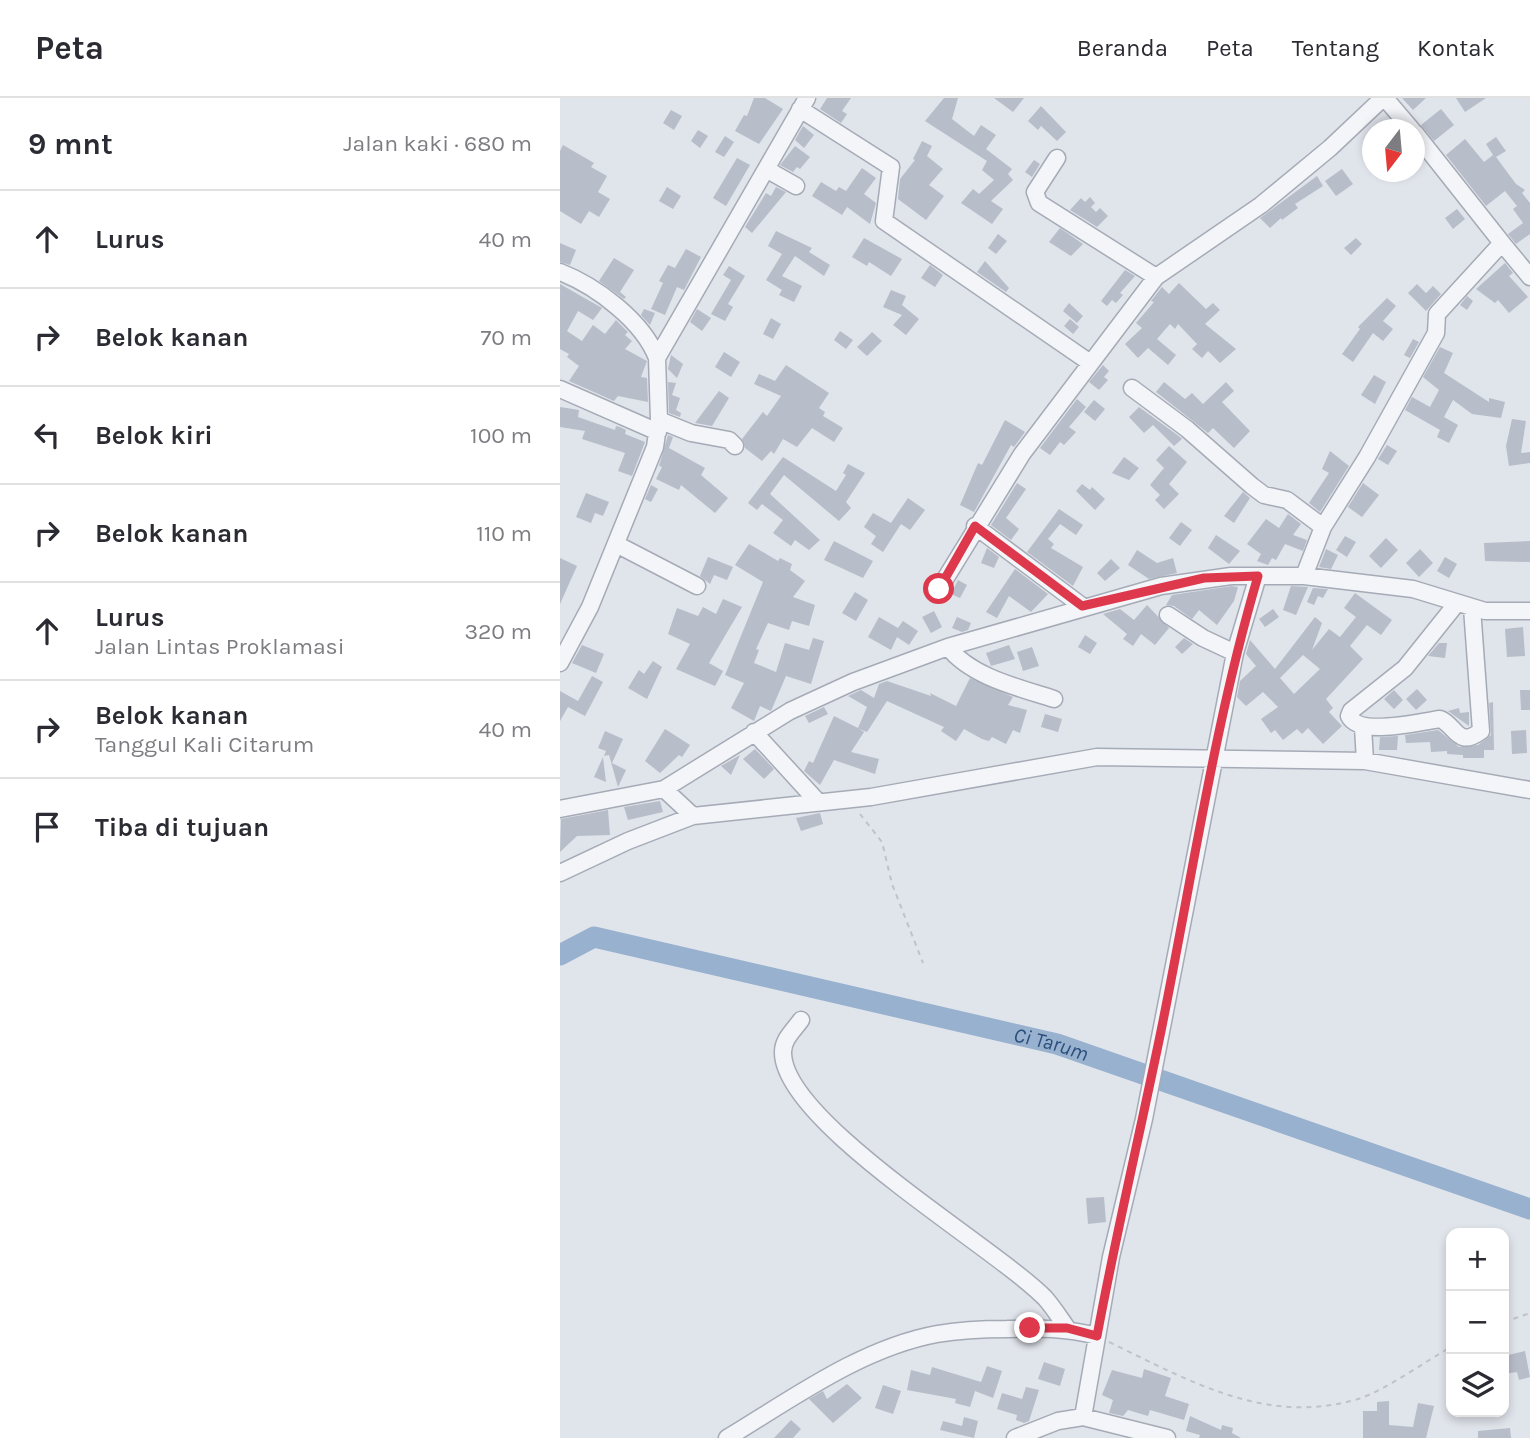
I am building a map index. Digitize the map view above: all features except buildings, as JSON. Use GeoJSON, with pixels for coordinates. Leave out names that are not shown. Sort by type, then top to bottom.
{"type":"FeatureCollection","features":[{"type":"Feature","properties":{"kind":"street"},"geometry":{"type":"LineString","coordinates":[[939,589],[975,526],[1022,454],[1089,362],[1110,342],[1156,277],[1261,205],[1330,148],[1384,98],[1402,119]]}},
{"type":"Feature","properties":{"kind":"street"},"geometry":{"type":"LineString","coordinates":[[657,358],[803,103],[891,167],[884,221],[1089,362]]}},
{"type":"Feature","properties":{"kind":"street"},"geometry":{"type":"LineString","coordinates":[[1425,146],[1530,277]]}},
{"type":"Feature","properties":{"kind":"street"},"geometry":{"type":"LineString","coordinates":[[1057,158],[1035,192],[1039,203],[1156,277]]}},
{"type":"Feature","properties":{"kind":"street"},"geometry":{"type":"LineString","coordinates":[[766,169],[796,187]]}},
{"type":"Feature","properties":{"kind":"street"},"geometry":{"type":"LineString","coordinates":[[1304,576],[1323,527],[1367,457],[1436,333],[1438,312],[1502,243]]}},
{"type":"Feature","properties":{"kind":"street"},"geometry":{"type":"LineString","coordinates":[[560,272],[604,298],[649,340],[657,358],[659,426],[648,470],[590,607],[560,663]]}},
{"type":"Feature","properties":{"kind":"street"},"geometry":{"type":"LineString","coordinates":[[1132,388],[1186,429],[1264,495],[1287,500],[1323,527]]}},
{"type":"Feature","properties":{"kind":"street"},"geometry":{"type":"LineString","coordinates":[[560,389],[659,426],[729,440],[735,446]]}},
{"type":"Feature","properties":{"kind":"street"},"geometry":{"type":"LineString","coordinates":[[975,526],[1082,606]]}},
{"type":"Feature","properties":{"kind":"street"},"geometry":{"type":"LineString","coordinates":[[616,544],[697,586]]}},
{"type":"Feature","properties":{"kind":"street"},"geometry":{"type":"LineString","coordinates":[[1087,1418],[1097,1336],[1121,1209],[1144,1118],[1235,653],[1258,576]]}},
{"type":"Feature","properties":{"kind":"street"},"geometry":{"type":"LineString","coordinates":[[560,809],[664,789],[754,732],[824,695],[948,646],[1082,606],[1204,578],[1304,576],[1413,589],[1464,606],[1530,611]]}},
{"type":"Feature","properties":{"kind":"street"},"geometry":{"type":"LineString","coordinates":[[1464,606],[1481,731],[1469,737],[1458,736],[1440,719],[1363,727],[1351,720],[1350,712],[1405,668],[1464,606]]}},
{"type":"Feature","properties":{"kind":"street"},"geometry":{"type":"LineString","coordinates":[[1168,615],[1235,653]]}},
{"type":"Feature","properties":{"kind":"street"},"geometry":{"type":"LineString","coordinates":[[948,646],[966,663],[1009,684],[1054,699]]}},
{"type":"Feature","properties":{"kind":"street"},"geometry":{"type":"LineString","coordinates":[[1363,727],[1365,761]]}},
{"type":"Feature","properties":{"kind":"street"},"geometry":{"type":"LineString","coordinates":[[754,732],[818,802]]}},
{"type":"Feature","properties":{"kind":"street"},"geometry":{"type":"LineString","coordinates":[[560,873],[628,841],[693,816],[847,800],[963,783],[1073,759],[1097,757],[1213,761],[1234,757],[1365,761],[1530,790]]}},
{"type":"Feature","properties":{"kind":"street"},"geometry":{"type":"LineString","coordinates":[[664,789],[693,816]]}},
{"type":"Feature","properties":{"kind":"street"},"geometry":{"type":"LineString","coordinates":[[801,1020],[788,1038],[783,1054],[791,1080],[801,1094],[851,1145],[1045,1298],[1067,1328]]}},
{"type":"Feature","properties":{"kind":"street"},"geometry":{"type":"LineString","coordinates":[[727,1438],[845,1368],[909,1341],[970,1330],[1067,1328],[1097,1336]]}},
{"type":"Feature","properties":{"kind":"street"},"geometry":{"type":"LineString","coordinates":[[1015,1438],[1058,1421],[1087,1418],[1167,1438]]}},
{"type":"Feature","properties":{"kind":"path"},"geometry":{"type":"LineString","coordinates":[[847,800],[875,829],[882,842],[893,886],[923,963]]}},
{"type":"Feature","properties":{"kind":"path"},"geometry":{"type":"LineString","coordinates":[[1509,1320],[1530,1313]]}},
{"type":"Feature","properties":{"kind":"path"},"geometry":{"type":"LineString","coordinates":[[1097,1336],[1217,1394],[1285,1408],[1318,1407],[1360,1399],[1446,1350]]}},
{"type":"Feature","properties":{"kind":"waterway","name":"Ci Tarum"},"geometry":{"type":"LineString","coordinates":[[560,955],[594,937],[1057,1044],[1530,1209]]}},
{"type":"Feature","properties":{"kind":"route"},"geometry":{"type":"LineString","coordinates":[[939,589],[975,526],[1082,606],[1204,578],[1258,576],[1235,653],[1148,1099],[1121,1209],[1097,1336],[1067,1328],[1030,1328]]}}]}
